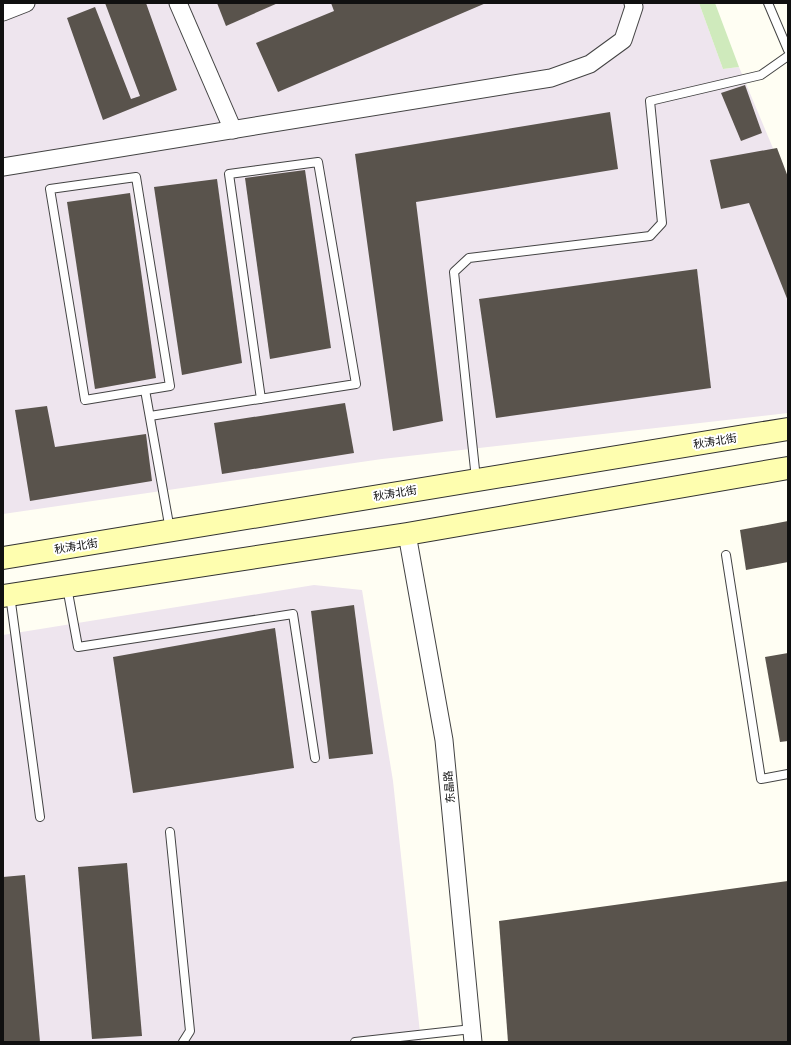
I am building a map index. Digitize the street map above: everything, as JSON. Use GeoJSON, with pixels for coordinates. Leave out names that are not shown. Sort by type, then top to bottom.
{"type":"FeatureCollection","features":[{"type":"Feature","properties":{"kind":"main road","name":"秋涛北街"},"geometry":{"type":"LineString","coordinates":[[3,558],[788,429]]}},
{"type":"Feature","properties":{"kind":"main road"},"geometry":{"type":"LineString","coordinates":[[6,596],[408,534],[788,468]]}},
{"type":"Feature","properties":{"kind":"street"},"geometry":{"type":"LineString","coordinates":[[3,12],[26,3]]}},
{"type":"Feature","properties":{"kind":"street"},"geometry":{"type":"LineString","coordinates":[[178,3],[233,130]]}},
{"type":"Feature","properties":{"kind":"street"},"geometry":{"type":"LineString","coordinates":[[3,168],[551,78],[590,64],[623,40],[634,7],[633,3]]}},
{"type":"Feature","properties":{"kind":"street","name":"东晶路"},"geometry":{"type":"LineString","coordinates":[[408,534],[444,740],[472,1035]]}},
{"type":"Feature","properties":{"kind":"lane"},"geometry":{"type":"LineString","coordinates":[[768,3],[788,50]]}},
{"type":"Feature","properties":{"kind":"lane"},"geometry":{"type":"LineString","coordinates":[[476,480],[454,272],[469,258],[650,236],[662,223],[650,100],[761,75],[788,56]]}},
{"type":"Feature","properties":{"kind":"lane"},"geometry":{"type":"LineString","coordinates":[[150,416],[261,399],[356,384],[318,162],[229,174],[261,399]]}},
{"type":"Feature","properties":{"kind":"lane"},"geometry":{"type":"LineString","coordinates":[[136,177],[170,386],[145,390],[85,400],[50,189],[136,177]]}},
{"type":"Feature","properties":{"kind":"lane"},"geometry":{"type":"LineString","coordinates":[[145,390],[170,530]]}},
{"type":"Feature","properties":{"kind":"lane"},"geometry":{"type":"LineString","coordinates":[[726,555],[761,779],[788,774]]}},
{"type":"Feature","properties":{"kind":"lane"},"geometry":{"type":"LineString","coordinates":[[67,586],[78,647],[293,614],[315,758]]}},
{"type":"Feature","properties":{"kind":"lane"},"geometry":{"type":"LineString","coordinates":[[6,596],[40,816]]}},
{"type":"Feature","properties":{"kind":"lane"},"geometry":{"type":"LineString","coordinates":[[170,832],[190,1031],[183,1042]]}},
{"type":"Feature","properties":{"kind":"lane"},"geometry":{"type":"LineString","coordinates":[[356,1042],[472,1035]]}},
{"type":"Feature","properties":{"kind":"shaded area"},"geometry":{"type":"Polygon","coordinates":[[[3,3],[699,3],[723,69],[739,67],[788,184],[788,413],[382,459],[3,514],[3,3]]]}},
{"type":"Feature","properties":{"kind":"shaded area"},"geometry":{"type":"Polygon","coordinates":[[[314,585],[362,590],[393,781],[421,1042],[3,1042],[3,635],[314,585]]]}},
{"type":"Feature","properties":{"kind":"green space"},"geometry":{"type":"Polygon","coordinates":[[[699,3],[715,3],[739,67],[723,69],[699,3]]]}},
{"type":"Feature","properties":{"kind":"building"},"geometry":{"type":"Polygon","coordinates":[[[105,3],[146,3],[177,90],[103,120],[67,18],[95,7],[131,99],[140,96],[105,3]]]}},
{"type":"Feature","properties":{"kind":"building"},"geometry":{"type":"Polygon","coordinates":[[[217,3],[278,3],[226,26],[217,3]]]}},
{"type":"Feature","properties":{"kind":"building"},"geometry":{"type":"Polygon","coordinates":[[[331,3],[486,3],[278,92],[256,43],[334,11],[331,3]]]}},
{"type":"Feature","properties":{"kind":"building"},"geometry":{"type":"Polygon","coordinates":[[[745,85],[762,133],[741,141],[721,93],[745,85]]]}},
{"type":"Feature","properties":{"kind":"building"},"geometry":{"type":"Polygon","coordinates":[[[610,112],[618,169],[416,202],[443,421],[393,431],[355,154],[610,112]]]}},
{"type":"Feature","properties":{"kind":"building"},"geometry":{"type":"Polygon","coordinates":[[[777,148],[788,177],[788,301],[749,203],[721,209],[710,160],[777,148]]]}},
{"type":"Feature","properties":{"kind":"building"},"geometry":{"type":"Polygon","coordinates":[[[305,170],[331,348],[270,359],[245,178],[305,170]]]}},
{"type":"Feature","properties":{"kind":"building"},"geometry":{"type":"Polygon","coordinates":[[[217,179],[242,363],[182,375],[154,187],[217,179]]]}},
{"type":"Feature","properties":{"kind":"building"},"geometry":{"type":"Polygon","coordinates":[[[130,193],[156,378],[95,389],[67,202],[130,193]]]}},
{"type":"Feature","properties":{"kind":"building"},"geometry":{"type":"Polygon","coordinates":[[[697,269],[711,388],[496,418],[479,299],[697,269]]]}},
{"type":"Feature","properties":{"kind":"building"},"geometry":{"type":"Polygon","coordinates":[[[345,403],[354,453],[222,474],[214,423],[345,403]]]}},
{"type":"Feature","properties":{"kind":"building"},"geometry":{"type":"Polygon","coordinates":[[[47,406],[55,447],[146,434],[152,481],[30,501],[15,410],[47,406]]]}},
{"type":"Feature","properties":{"kind":"building"},"geometry":{"type":"Polygon","coordinates":[[[788,521],[788,562],[746,570],[740,530],[788,521]]]}},
{"type":"Feature","properties":{"kind":"building"},"geometry":{"type":"Polygon","coordinates":[[[354,605],[373,754],[329,759],[311,611],[354,605]]]}},
{"type":"Feature","properties":{"kind":"building"},"geometry":{"type":"Polygon","coordinates":[[[275,628],[294,768],[133,793],[113,657],[275,628]]]}},
{"type":"Feature","properties":{"kind":"building"},"geometry":{"type":"Polygon","coordinates":[[[788,653],[788,741],[780,742],[765,657],[788,653]]]}},
{"type":"Feature","properties":{"kind":"building"},"geometry":{"type":"Polygon","coordinates":[[[127,863],[142,1036],[92,1039],[78,867],[127,863]]]}},
{"type":"Feature","properties":{"kind":"building"},"geometry":{"type":"Polygon","coordinates":[[[25,875],[40,1042],[3,1042],[3,877],[25,875]]]}},
{"type":"Feature","properties":{"kind":"building"},"geometry":{"type":"Polygon","coordinates":[[[788,881],[788,1042],[508,1042],[499,921],[788,881]]]}}]}
